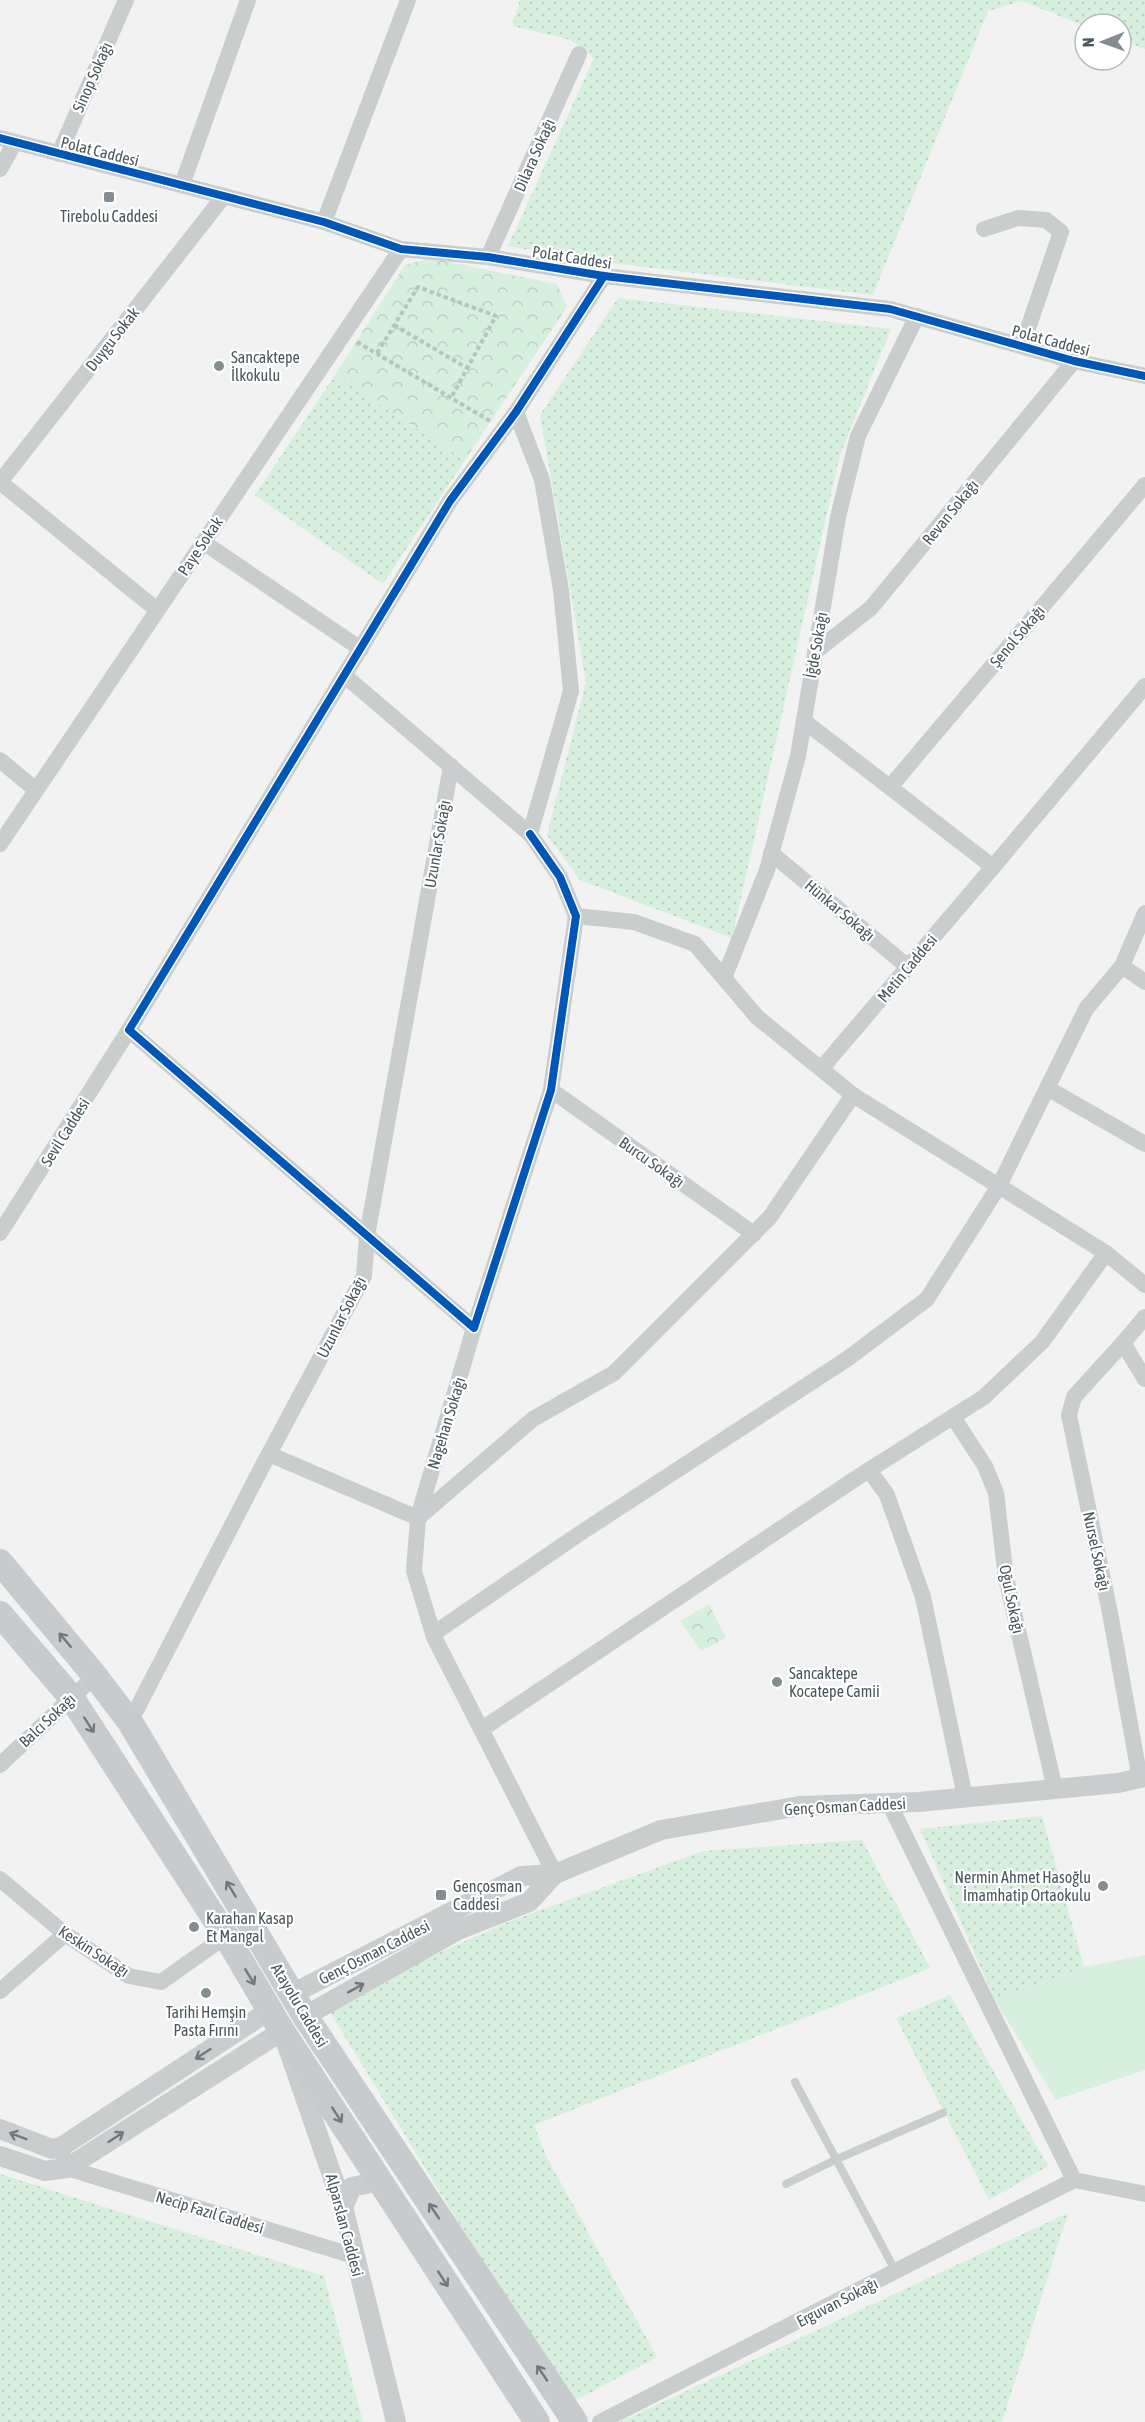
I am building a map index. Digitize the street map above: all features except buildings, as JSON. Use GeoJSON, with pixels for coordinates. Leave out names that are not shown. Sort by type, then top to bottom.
{"type":"FeatureCollection","features":[{"type":"Feature","properties":{"kind":"main road","name":"Atayolu Caddesi"},"geometry":{"type":"LineString","coordinates":[[0,1562],[96,1676],[130,1722],[305,2016],[575,2422]]}},
{"type":"Feature","properties":{"kind":"main road","name":"Atayolu Caddesi"},"geometry":{"type":"LineString","coordinates":[[0,1614],[71,1697],[226,1936],[276,2021],[537,2422]]}},
{"type":"Feature","properties":{"kind":"main road"},"geometry":{"type":"LineString","coordinates":[[276,2021],[292,1994]]}},
{"type":"Feature","properties":{"kind":"main road"},"geometry":{"type":"LineString","coordinates":[[276,2021],[305,2016]]}},
{"type":"Feature","properties":{"kind":"street","name":"Sinop Sokağı"},"geometry":{"type":"LineString","coordinates":[[59,154],[126,0]]}},
{"type":"Feature","properties":{"kind":"street"},"geometry":{"type":"LineString","coordinates":[[182,185],[248,0]]}},
{"type":"Feature","properties":{"kind":"street"},"geometry":{"type":"LineString","coordinates":[[324,222],[408,0]]}},
{"type":"Feature","properties":{"kind":"street","name":"Dilara Sokağı"},"geometry":{"type":"LineString","coordinates":[[488,256],[579,54]]}},
{"type":"Feature","properties":{"kind":"street","name":"Polat Caddesi"},"geometry":{"type":"LineString","coordinates":[[7,141],[324,222],[401,249],[488,256],[604,276],[890,309],[1074,361],[1145,376]]}},
{"type":"Feature","properties":{"kind":"street"},"geometry":{"type":"LineString","coordinates":[[0,169],[7,141]]}},
{"type":"Feature","properties":{"kind":"street","name":"Duygu Sokak"},"geometry":{"type":"LineString","coordinates":[[0,482],[224,196]]}},
{"type":"Feature","properties":{"kind":"street"},"geometry":{"type":"LineString","coordinates":[[984,229],[1018,218],[1046,220],[1061,232],[1022,346]]}},
{"type":"Feature","properties":{"kind":"street","name":"Paye Sokak"},"geometry":{"type":"LineString","coordinates":[[0,844],[401,249]]}},
{"type":"Feature","properties":{"kind":"street","name":"Sevil Caddesi"},"geometry":{"type":"LineString","coordinates":[[0,1233],[129,1030],[450,501],[516,412],[604,276]]}},
{"type":"Feature","properties":{"kind":"street","name":"İğde Sokağı"},"geometry":{"type":"LineString","coordinates":[[724,978],[771,854],[798,756],[838,517],[858,436],[917,316]]}},
{"type":"Feature","properties":{"kind":"street","name":"Revan Sokağı"},"geometry":{"type":"LineString","coordinates":[[815,652],[871,608],[1074,361]]}},
{"type":"Feature","properties":{"kind":"street"},"geometry":{"type":"LineString","coordinates":[[516,412],[542,480],[561,590],[571,691],[530,834]]}},
{"type":"Feature","properties":{"kind":"street"},"geometry":{"type":"LineString","coordinates":[[0,482],[157,610]]}},
{"type":"Feature","properties":{"kind":"street","name":"Şenol Sokağı"},"geometry":{"type":"LineString","coordinates":[[890,787],[1145,485]]}},
{"type":"Feature","properties":{"kind":"street"},"geometry":{"type":"LineString","coordinates":[[203,542],[361,649]]}},
{"type":"Feature","properties":{"kind":"street"},"geometry":{"type":"LineString","coordinates":[[345,676],[530,834],[560,877],[576,915],[634,922],[695,944],[757,1017],[853,1095],[1106,1253],[1144,1283]]}},
{"type":"Feature","properties":{"kind":"street","name":"Metin Caddesi"},"geometry":{"type":"LineString","coordinates":[[821,1069],[1145,686]]}},
{"type":"Feature","properties":{"kind":"street"},"geometry":{"type":"LineString","coordinates":[[804,721],[993,867]]}},
{"type":"Feature","properties":{"kind":"street"},"geometry":{"type":"LineString","coordinates":[[0,760],[36,790]]}},
{"type":"Feature","properties":{"kind":"street","name":"Uzunlar Sokağı"},"geometry":{"type":"LineString","coordinates":[[130,1722],[364,1276],[367,1236],[451,766]]}},
{"type":"Feature","properties":{"kind":"street","name":"Hünkar Sokağı"},"geometry":{"type":"LineString","coordinates":[[771,854],[908,967]]}},
{"type":"Feature","properties":{"kind":"street"},"geometry":{"type":"LineString","coordinates":[[433,1634],[582,1532],[847,1359],[927,1299],[999,1186],[1086,1008],[1122,966],[1145,913]]}},
{"type":"Feature","properties":{"kind":"street","name":"Nagehan Sokağı"},"geometry":{"type":"LineString","coordinates":[[555,1874],[433,1634],[414,1571],[417,1518],[474,1328],[550,1090],[576,915]]}},
{"type":"Feature","properties":{"kind":"street"},"geometry":{"type":"LineString","coordinates":[[1122,966],[1145,982]]}},
{"type":"Feature","properties":{"kind":"street"},"geometry":{"type":"LineString","coordinates":[[129,1030],[474,1328]]}},
{"type":"Feature","properties":{"kind":"street"},"geometry":{"type":"LineString","coordinates":[[1047,1088],[1145,1144]]}},
{"type":"Feature","properties":{"kind":"street","name":"Burcu Sokağı"},"geometry":{"type":"LineString","coordinates":[[550,1090],[754,1234]]}},
{"type":"Feature","properties":{"kind":"street"},"geometry":{"type":"LineString","coordinates":[[269,1454],[417,1518],[533,1419],[614,1373],[770,1217],[853,1095]]}},
{"type":"Feature","properties":{"kind":"street"},"geometry":{"type":"LineString","coordinates":[[482,1729],[869,1470],[984,1397],[1042,1342],[1106,1253]]}},
{"type":"Feature","properties":{"kind":"street","name":"Nursel Sokağı"},"geometry":{"type":"LineString","coordinates":[[1142,1778],[1069,1415],[1074,1397],[1145,1317]]}},
{"type":"Feature","properties":{"kind":"street"},"geometry":{"type":"LineString","coordinates":[[1124,1343],[1145,1379]]}},
{"type":"Feature","properties":{"kind":"street","name":"Oğul Sokağı"},"geometry":{"type":"LineString","coordinates":[[953,1417],[986,1466],[996,1493],[1006,1578],[1055,1789]]}},
{"type":"Feature","properties":{"kind":"street"},"geometry":{"type":"LineString","coordinates":[[869,1470],[887,1495],[923,1597],[965,1797]]}},
{"type":"Feature","properties":{"kind":"street","name":"Balcı Sokağı"},"geometry":{"type":"LineString","coordinates":[[0,1765],[96,1676]]}},
{"type":"Feature","properties":{"kind":"street","name":"Genç Osman Caddesi"},"geometry":{"type":"LineString","coordinates":[[292,1994],[521,1876],[555,1874],[661,1830],[800,1806],[889,1803],[965,1797],[1118,1783],[1142,1778]]}},
{"type":"Feature","properties":{"kind":"street"},"geometry":{"type":"LineString","coordinates":[[889,1803],[1074,2180],[1145,2194]]}},
{"type":"Feature","properties":{"kind":"street","name":"Genç Osman Caddesi"},"geometry":{"type":"LineString","coordinates":[[305,2016],[458,1930],[529,1902],[555,1874]]}},
{"type":"Feature","properties":{"kind":"street","name":"Keskin Sokağı"},"geometry":{"type":"LineString","coordinates":[[4,1889],[65,1934],[129,1976],[161,1982],[226,1936]]}},
{"type":"Feature","properties":{"kind":"street"},"geometry":{"type":"LineString","coordinates":[[0,1991],[65,1934]]}},
{"type":"Feature","properties":{"kind":"street"},"geometry":{"type":"LineString","coordinates":[[0,2129],[52,2149],[61,2147],[276,2021]]}},
{"type":"Feature","properties":{"kind":"street"},"geometry":{"type":"LineString","coordinates":[[61,2147],[67,2168],[276,2021]]}},
{"type":"Feature","properties":{"kind":"street","name":"Alparslan Caddesi"},"geometry":{"type":"LineString","coordinates":[[276,2021],[343,2207],[396,2422]]}},
{"type":"Feature","properties":{"kind":"street","name":"Necip Fazıl Caddesi"},"geometry":{"type":"LineString","coordinates":[[0,2156],[45,2170],[67,2168],[354,2256]]}},
{"type":"Feature","properties":{"kind":"street","name":"Erguvan Sokağı"},"geometry":{"type":"LineString","coordinates":[[600,2422],[1074,2180]]}},
{"type":"Feature","properties":{"kind":"street"},"geometry":{"type":"LineString","coordinates":[[343,2207],[352,2187],[380,2181]]}},
{"type":"Feature","properties":{"kind":"lane"},"geometry":{"type":"LineString","coordinates":[[795,2082],[896,2272]]}},
{"type":"Feature","properties":{"kind":"lane"},"geometry":{"type":"LineString","coordinates":[[786,2184],[943,2113]]}},
{"type":"Feature","properties":{"kind":"path"},"geometry":{"type":"LineString","coordinates":[[377,353],[418,287],[496,316],[451,398]]}},
{"type":"Feature","properties":{"kind":"path"},"geometry":{"type":"LineString","coordinates":[[394,325],[467,368]]}},
{"type":"Feature","properties":{"kind":"path"},"geometry":{"type":"LineString","coordinates":[[344,334],[503,429]]}},
{"type":"Feature","properties":{"kind":"green space"},"geometry":{"type":"Polygon","coordinates":[[[520,0],[1145,0],[1145,49],[1133,44],[1133,12],[1073,12],[1073,21],[1022,1],[988,11],[873,295],[587,260],[508,246],[594,58],[571,40],[512,26],[520,0]]]}},
{"type":"Feature","properties":{"kind":"green space"},"geometry":{"type":"Polygon","coordinates":[[[430,258],[557,284],[567,307],[465,460],[335,375],[405,265],[430,258]]]}},
{"type":"Feature","properties":{"kind":"green space"},"geometry":{"type":"Polygon","coordinates":[[[618,298],[891,329],[840,455],[732,938],[580,880],[547,835],[586,682],[540,415],[618,298]]]}},
{"type":"Feature","properties":{"kind":"green space"},"geometry":{"type":"Polygon","coordinates":[[[335,375],[465,460],[383,584],[255,495],[335,375]]]}},
{"type":"Feature","properties":{"kind":"green space"},"geometry":{"type":"Polygon","coordinates":[[[709,1604],[726,1638],[701,1651],[680,1621],[709,1604]]]}},
{"type":"Feature","properties":{"kind":"green space"},"geometry":{"type":"Polygon","coordinates":[[[1042,1816],[1084,1967],[995,2000],[920,1829],[1042,1816]]]}},
{"type":"Feature","properties":{"kind":"green space"},"geometry":{"type":"Polygon","coordinates":[[[862,1840],[930,1968],[534,2125],[546,2156],[657,2357],[569,2404],[325,2004],[508,1922],[703,1851],[862,1840]]]}},
{"type":"Feature","properties":{"kind":"green space"},"geometry":{"type":"Polygon","coordinates":[[[1145,1955],[1145,2070],[1056,2100],[995,2000],[1084,1967],[1145,1955]]]}},
{"type":"Feature","properties":{"kind":"green space"},"geometry":{"type":"Polygon","coordinates":[[[950,1995],[1048,2166],[989,2200],[896,2018],[950,1995]]]}},
{"type":"Feature","properties":{"kind":"green space"},"geometry":{"type":"Polygon","coordinates":[[[0,2174],[324,2276],[363,2422],[0,2422],[0,2174]]]}},
{"type":"Feature","properties":{"kind":"green space"},"geometry":{"type":"Polygon","coordinates":[[[1068,2213],[1002,2422],[620,2422],[1068,2213]]]}},
{"type":"Feature","properties":{"kind":"cycle path"},"geometry":{"type":"LineString","coordinates":[[0,138],[324,222],[401,249],[488,257],[604,276],[890,309],[1074,361],[1145,376]]}},
{"type":"Feature","properties":{"kind":"cycle path"},"geometry":{"type":"LineString","coordinates":[[530,834],[560,877],[576,916],[551,1090],[474,1328],[129,1030],[450,501],[516,412],[604,276]]}},
{"type":"Feature","properties":{"kind":"place","name":"Tirebolu Caddesi"},"geometry":{"type":"Point","coordinates":[109,197]}},
{"type":"Feature","properties":{"kind":"place","name":"Sancaktepe İlkokulu"},"geometry":{"type":"Point","coordinates":[219,366]}},
{"type":"Feature","properties":{"kind":"place","name":"Sancaktepe Kocatepe Camii"},"geometry":{"type":"Point","coordinates":[777,1682]}},
{"type":"Feature","properties":{"kind":"place","name":"Nermin Ahmet Hasoğlu İmamhatip Ortaokulu"},"geometry":{"type":"Point","coordinates":[1103,1886]}},
{"type":"Feature","properties":{"kind":"place","name":"Gençosman Caddesi"},"geometry":{"type":"Point","coordinates":[441,1895]}},
{"type":"Feature","properties":{"kind":"place","name":"Karahan Kasap Et Mangal"},"geometry":{"type":"Point","coordinates":[194,1927]}},
{"type":"Feature","properties":{"kind":"place","name":"Tarihi Hemşin Pasta Fırını"},"geometry":{"type":"Point","coordinates":[206,1993]}}]}
